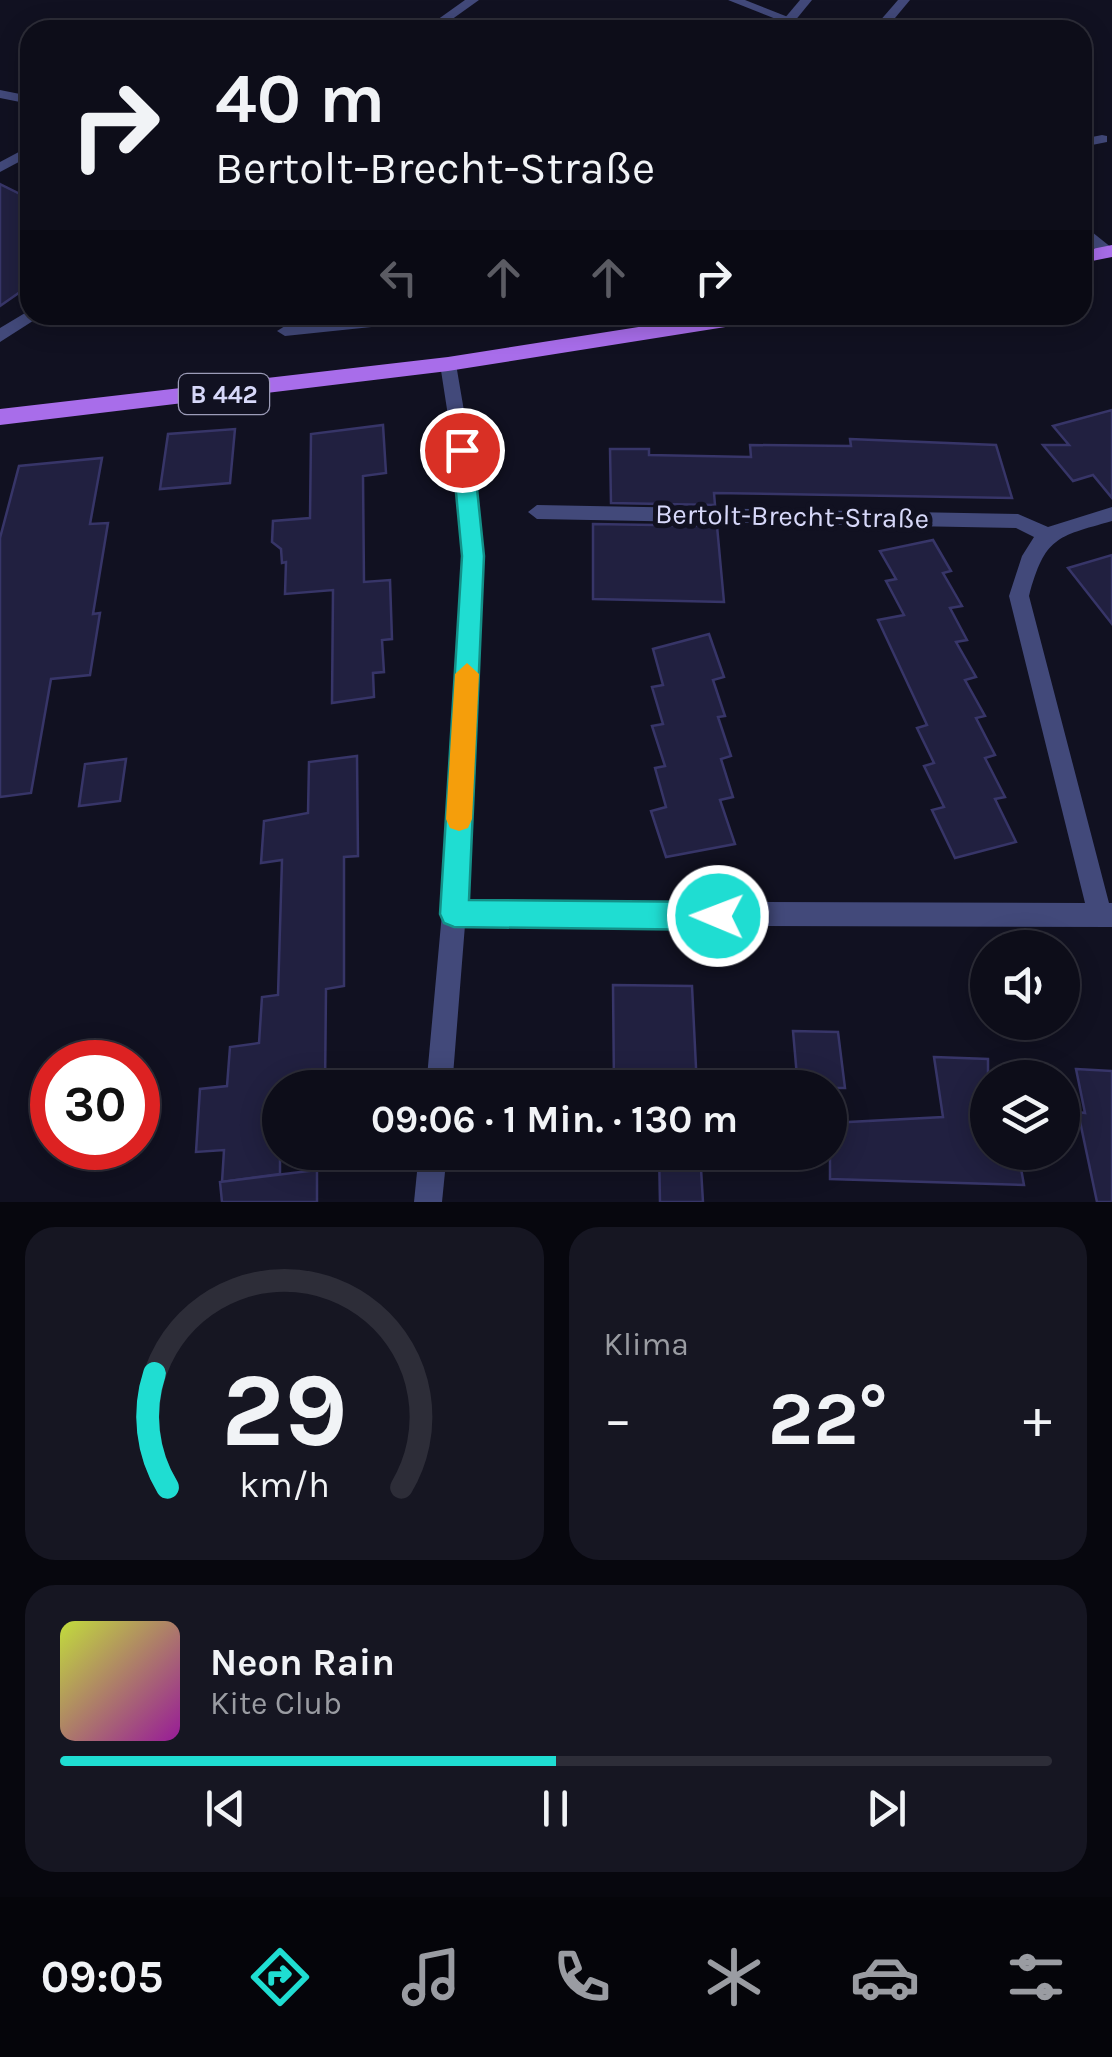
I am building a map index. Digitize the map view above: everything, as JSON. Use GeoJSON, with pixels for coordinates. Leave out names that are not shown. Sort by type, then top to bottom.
{"type":"FeatureCollection","features":[{"type":"Feature","properties":{"kind":"main road","name":"B 442"},"geometry":{"type":"LineString","coordinates":[[0,416],[448,364],[694,325]]}},
{"type":"Feature","properties":{"kind":"street"},"geometry":{"type":"LineString","coordinates":[[444,20],[473,0]]}},
{"type":"Feature","properties":{"kind":"street"},"geometry":{"type":"LineString","coordinates":[[734,0],[790,19],[806,0]]}},
{"type":"Feature","properties":{"kind":"street"},"geometry":{"type":"LineString","coordinates":[[887,20],[904,0]]}},
{"type":"Feature","properties":{"kind":"street"},"geometry":{"type":"LineString","coordinates":[[1092,142],[1102,139]]}},
{"type":"Feature","properties":{"kind":"street"},"geometry":{"type":"LineString","coordinates":[[286,331],[343,325]]}},
{"type":"Feature","properties":{"kind":"street"},"geometry":{"type":"LineString","coordinates":[[441,1070],[454,914],[473,556],[468,487],[448,364]]}},
{"type":"Feature","properties":{"kind":"street","name":"Bertolt-Brecht-Straße"},"geometry":{"type":"LineString","coordinates":[[537,512],[1018,520],[1045,534]]}},
{"type":"Feature","properties":{"kind":"street"},"geometry":{"type":"LineString","coordinates":[[454,914],[1106,915],[1019,596],[1028,557],[1045,534],[1112,514]]}},
{"type":"Feature","properties":{"kind":"street"},"geometry":{"type":"LineString","coordinates":[[428,1202],[431,1170]]}},
{"type":"Feature","properties":{"kind":"building"},"geometry":{"type":"Polygon","coordinates":[[[0,184],[20,194],[20,292],[0,306],[0,184]]]}},
{"type":"Feature","properties":{"kind":"building"},"geometry":{"type":"Polygon","coordinates":[[[1112,410],[1112,498],[1093,475],[1073,481],[1043,445],[1069,445],[1053,426],[1112,410]]]}},
{"type":"Feature","properties":{"kind":"building"},"geometry":{"type":"Polygon","coordinates":[[[383,425],[386,473],[363,476],[364,582],[390,580],[392,639],[382,640],[384,672],[373,673],[374,697],[332,703],[333,590],[285,594],[286,562],[282,563],[281,549],[272,542],[273,521],[310,518],[311,434],[383,425]]]}},
{"type":"Feature","properties":{"kind":"building"},"geometry":{"type":"Polygon","coordinates":[[[235,429],[230,483],[160,489],[168,434],[235,429]]]}},
{"type":"Feature","properties":{"kind":"building"},"geometry":{"type":"Polygon","coordinates":[[[850,439],[996,445],[1012,498],[714,493],[715,505],[611,503],[610,449],[649,449],[649,455],[751,457],[750,445],[851,446],[850,439]]]}},
{"type":"Feature","properties":{"kind":"building"},"geometry":{"type":"Polygon","coordinates":[[[102,458],[90,524],[108,523],[93,614],[100,613],[90,675],[51,679],[31,793],[0,797],[0,538],[19,466],[102,458]]]}},
{"type":"Feature","properties":{"kind":"building"},"geometry":{"type":"Polygon","coordinates":[[[593,524],[717,526],[724,602],[593,599],[593,524]]]}},
{"type":"Feature","properties":{"kind":"building"},"geometry":{"type":"Polygon","coordinates":[[[933,540],[951,571],[943,573],[962,606],[950,608],[967,640],[956,642],[976,677],[965,680],[985,716],[976,718],[995,755],[985,758],[1005,797],[995,799],[1016,842],[955,858],[932,810],[944,807],[924,766],[934,763],[917,728],[927,725],[878,620],[904,615],[886,581],[896,579],[880,551],[933,540]]]}},
{"type":"Feature","properties":{"kind":"building"},"geometry":{"type":"Polygon","coordinates":[[[1112,555],[1112,624],[1068,568],[1112,555]]]}},
{"type":"Feature","properties":{"kind":"building"},"geometry":{"type":"Polygon","coordinates":[[[709,634],[724,677],[713,680],[725,716],[718,717],[731,756],[721,759],[733,797],[720,800],[735,844],[666,857],[651,811],[666,807],[655,768],[665,766],[652,726],[663,724],[652,687],[663,685],[653,649],[709,634]]]}},
{"type":"Feature","properties":{"kind":"building"},"geometry":{"type":"Polygon","coordinates":[[[357,756],[358,856],[344,857],[344,986],[326,989],[325,1070],[262,1070],[262,1170],[280,1170],[280,1174],[222,1182],[224,1150],[196,1152],[200,1089],[227,1086],[230,1047],[259,1043],[262,997],[278,995],[282,860],[261,863],[264,821],[308,813],[309,762],[357,756]]]}},
{"type":"Feature","properties":{"kind":"building"},"geometry":{"type":"Polygon","coordinates":[[[126,759],[120,801],[79,806],[85,764],[126,759]]]}},
{"type":"Feature","properties":{"kind":"building"},"geometry":{"type":"Polygon","coordinates":[[[613,985],[692,986],[696,1070],[614,1070],[613,985]]]}},
{"type":"Feature","properties":{"kind":"building"},"geometry":{"type":"Polygon","coordinates":[[[793,1031],[838,1032],[843,1070],[796,1070],[793,1031]]]}},
{"type":"Feature","properties":{"kind":"building"},"geometry":{"type":"Polygon","coordinates":[[[934,1057],[988,1059],[970,1060],[970,1170],[1021,1170],[1024,1185],[830,1179],[830,1170],[847,1170],[847,1122],[943,1117],[934,1057]]]}},
{"type":"Feature","properties":{"kind":"building"},"geometry":{"type":"Polygon","coordinates":[[[1080,1069],[1112,1071],[1112,1202],[1097,1202],[1080,1121],[1080,1112],[1085,1113],[1080,1069]]]}},
{"type":"Feature","properties":{"kind":"building"},"geometry":{"type":"Polygon","coordinates":[[[317,1170],[317,1202],[222,1202],[220,1182],[317,1170]]]}},
{"type":"Feature","properties":{"kind":"building"},"geometry":{"type":"Polygon","coordinates":[[[659,1170],[701,1170],[703,1202],[660,1202],[659,1170]]]}},
{"type":"Feature","properties":{"kind":"slow traffic"},"geometry":{"type":"LineString","coordinates":[[459,819],[467,674]]}},
{"type":"Feature","properties":{"kind":"route"},"geometry":{"type":"LineString","coordinates":[[462,450],[473,556],[454,914],[718,916]]}}]}
